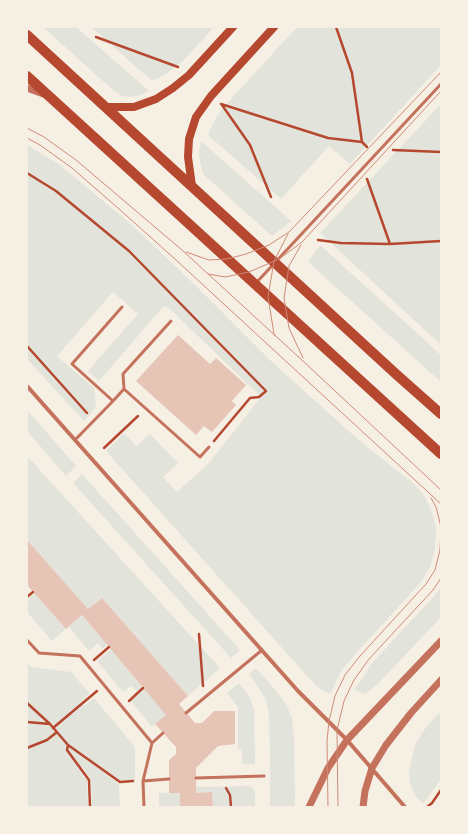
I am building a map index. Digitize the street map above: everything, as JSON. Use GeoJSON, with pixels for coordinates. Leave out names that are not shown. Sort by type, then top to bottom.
{"type":"FeatureCollection","features":[{"type":"Feature","properties":{"kind":"main road"},"geometry":{"type":"LineString","coordinates":[[105,107],[134,107],[156,99],[189,75],[233,27]]}},
{"type":"Feature","properties":{"kind":"main road"},"geometry":{"type":"LineString","coordinates":[[192,186],[188,157],[189,139],[196,117],[211,96],[274,27]]}},
{"type":"Feature","properties":{"kind":"main road"},"geometry":{"type":"LineString","coordinates":[[27,35],[441,414]]}},
{"type":"Feature","properties":{"kind":"main road"},"geometry":{"type":"LineString","coordinates":[[27,76],[441,454]]}},
{"type":"Feature","properties":{"kind":"street"},"geometry":{"type":"LineString","coordinates":[[27,88],[50,96]]}},
{"type":"Feature","properties":{"kind":"street"},"geometry":{"type":"LineString","coordinates":[[27,386],[298,691],[347,740],[405,807]]}},
{"type":"Feature","properties":{"kind":"street"},"geometry":{"type":"LineString","coordinates":[[308,807],[328,768],[347,740],[441,641]]}},
{"type":"Feature","properties":{"kind":"street"},"geometry":{"type":"LineString","coordinates":[[363,807],[365,791],[372,768],[386,745],[407,718],[441,680]]}},
{"type":"Feature","properties":{"kind":"lane"},"geometry":{"type":"LineString","coordinates":[[255,284],[441,84]]}},
{"type":"Feature","properties":{"kind":"lane"},"geometry":{"type":"LineString","coordinates":[[113,401],[72,364],[122,307]]}},
{"type":"Feature","properties":{"kind":"lane"},"geometry":{"type":"LineString","coordinates":[[171,321],[123,374],[124,389],[200,457],[209,447]]}},
{"type":"Feature","properties":{"kind":"lane"},"geometry":{"type":"LineString","coordinates":[[75,440],[124,389]]}},
{"type":"Feature","properties":{"kind":"lane"},"geometry":{"type":"LineString","coordinates":[[27,640],[39,653],[80,656],[152,742]]}},
{"type":"Feature","properties":{"kind":"lane"},"geometry":{"type":"LineString","coordinates":[[186,713],[262,650]]}},
{"type":"Feature","properties":{"kind":"lane"},"geometry":{"type":"LineString","coordinates":[[144,807],[143,781],[152,742],[163,733]]}},
{"type":"Feature","properties":{"kind":"lane"},"geometry":{"type":"LineString","coordinates":[[196,778],[264,776]]}},
{"type":"Feature","properties":{"kind":"lane"},"geometry":{"type":"LineString","coordinates":[[143,781],[169,779]]}},
{"type":"Feature","properties":{"kind":"path"},"geometry":{"type":"LineString","coordinates":[[336,27],[352,73],[362,142],[367,147]]}},
{"type":"Feature","properties":{"kind":"path"},"geometry":{"type":"LineString","coordinates":[[96,37],[184,69]]}},
{"type":"Feature","properties":{"kind":"path"},"geometry":{"type":"LineString","coordinates":[[271,197],[250,145],[221,104],[328,138],[362,142]]}},
{"type":"Feature","properties":{"kind":"path"},"geometry":{"type":"LineString","coordinates":[[393,150],[441,152]]}},
{"type":"Feature","properties":{"kind":"path"},"geometry":{"type":"LineString","coordinates":[[27,173],[56,191],[129,251],[266,391],[259,397],[250,398],[209,447]]}},
{"type":"Feature","properties":{"kind":"path"},"geometry":{"type":"LineString","coordinates":[[367,178],[390,244]]}},
{"type":"Feature","properties":{"kind":"path"},"geometry":{"type":"LineString","coordinates":[[318,240],[341,243],[390,244],[441,241]]}},
{"type":"Feature","properties":{"kind":"path"},"geometry":{"type":"LineString","coordinates":[[27,346],[94,421]]}},
{"type":"Feature","properties":{"kind":"path"},"geometry":{"type":"LineString","coordinates":[[104,448],[146,409]]}},
{"type":"Feature","properties":{"kind":"path"},"geometry":{"type":"LineString","coordinates":[[27,597],[33,592]]}},
{"type":"Feature","properties":{"kind":"path"},"geometry":{"type":"LineString","coordinates":[[200,634],[204,698]]}},
{"type":"Feature","properties":{"kind":"path"},"geometry":{"type":"LineString","coordinates":[[88,665],[109,647]]}},
{"type":"Feature","properties":{"kind":"path"},"geometry":{"type":"LineString","coordinates":[[53,728],[105,685]]}},
{"type":"Feature","properties":{"kind":"path"},"geometry":{"type":"LineString","coordinates":[[123,706],[144,688]]}},
{"type":"Feature","properties":{"kind":"path"},"geometry":{"type":"LineString","coordinates":[[27,703],[50,724],[68,745],[120,782],[143,781]]}},
{"type":"Feature","properties":{"kind":"path"},"geometry":{"type":"LineString","coordinates":[[27,722],[50,724]]}},
{"type":"Feature","properties":{"kind":"path"},"geometry":{"type":"LineString","coordinates":[[27,748],[47,740],[57,732]]}},
{"type":"Feature","properties":{"kind":"path"},"geometry":{"type":"LineString","coordinates":[[68,745],[67,750],[89,780],[90,807]]}},
{"type":"Feature","properties":{"kind":"path"},"geometry":{"type":"LineString","coordinates":[[219,777],[230,795],[231,807]]}},
{"type":"Feature","properties":{"kind":"path"},"geometry":{"type":"LineString","coordinates":[[427,807],[441,790]]}},
{"type":"Feature","properties":{"kind":"shaded area"},"geometry":{"type":"Polygon","coordinates":[[[43,27],[76,27],[149,91],[137,96],[121,96],[43,27]]]}},
{"type":"Feature","properties":{"kind":"shaded area"},"geometry":{"type":"Polygon","coordinates":[[[91,27],[214,27],[184,60],[166,74],[152,81],[91,27]]]}},
{"type":"Feature","properties":{"kind":"shaded area"},"geometry":{"type":"Polygon","coordinates":[[[297,27],[440,27],[441,65],[350,164],[329,146],[281,199],[208,135],[221,110],[297,27]]]}},
{"type":"Feature","properties":{"kind":"shaded area"},"geometry":{"type":"Polygon","coordinates":[[[441,104],[441,345],[320,233],[441,104]]]}},
{"type":"Feature","properties":{"kind":"shaded area"},"geometry":{"type":"Polygon","coordinates":[[[201,141],[291,221],[272,236],[203,174],[199,151],[201,141]]]}},
{"type":"Feature","properties":{"kind":"shaded area"},"geometry":{"type":"Polygon","coordinates":[[[27,145],[60,165],[131,224],[192,282],[273,363],[361,442],[413,483],[424,495],[431,510],[436,527],[435,549],[430,567],[422,581],[341,671],[330,694],[317,687],[106,451],[124,433],[136,446],[150,434],[178,463],[163,477],[177,492],[209,463],[261,397],[169,308],[164,306],[99,381],[88,371],[138,314],[113,292],[57,356],[94,388],[96,407],[84,421],[27,359],[27,145]]]}},
{"type":"Feature","properties":{"kind":"shaded area"},"geometry":{"type":"Polygon","coordinates":[[[320,245],[441,355],[441,382],[308,262],[320,245]]]}},
{"type":"Feature","properties":{"kind":"shaded area"},"geometry":{"type":"Polygon","coordinates":[[[27,410],[76,466],[66,476],[27,431],[27,410]]]}},
{"type":"Feature","properties":{"kind":"shaded area"},"geometry":{"type":"Polygon","coordinates":[[[27,456],[220,668],[188,696],[102,598],[88,609],[27,540],[27,456]]]}},
{"type":"Feature","properties":{"kind":"shaded area"},"geometry":{"type":"Polygon","coordinates":[[[82,474],[240,650],[231,658],[73,483],[82,474]]]}},
{"type":"Feature","properties":{"kind":"shaded area"},"geometry":{"type":"Polygon","coordinates":[[[441,586],[441,617],[378,684],[365,694],[354,690],[373,662],[437,593],[441,586]]]}},
{"type":"Feature","properties":{"kind":"shaded area"},"geometry":{"type":"Polygon","coordinates":[[[35,594],[66,629],[52,641],[27,612],[27,600],[35,594]]]}},
{"type":"Feature","properties":{"kind":"shaded area"},"geometry":{"type":"Polygon","coordinates":[[[82,615],[107,645],[103,649],[98,643],[89,651],[69,627],[82,615]]]}},
{"type":"Feature","properties":{"kind":"shaded area"},"geometry":{"type":"Polygon","coordinates":[[[111,649],[142,687],[137,691],[131,686],[123,692],[97,661],[111,649]]]}},
{"type":"Feature","properties":{"kind":"shaded area"},"geometry":{"type":"Polygon","coordinates":[[[27,663],[31,667],[71,672],[90,694],[80,702],[84,706],[94,698],[135,747],[135,780],[119,780],[103,769],[104,773],[119,784],[120,807],[27,807],[27,663]],[[77,766],[87,780],[88,805],[92,805],[91,779],[83,768],[77,766]]]}},
{"type":"Feature","properties":{"kind":"shaded area"},"geometry":{"type":"Polygon","coordinates":[[[256,668],[286,704],[292,718],[294,736],[295,807],[270,807],[269,716],[266,700],[249,674],[256,668]]]}},
{"type":"Feature","properties":{"kind":"shaded area"},"geometry":{"type":"Polygon","coordinates":[[[239,683],[249,696],[254,709],[255,764],[242,764],[242,749],[238,749],[238,707],[227,693],[239,683]]]}},
{"type":"Feature","properties":{"kind":"shaded area"},"geometry":{"type":"Polygon","coordinates":[[[145,689],[166,715],[152,727],[131,701],[145,689]]]}},
{"type":"Feature","properties":{"kind":"shaded area"},"geometry":{"type":"Polygon","coordinates":[[[441,711],[441,779],[423,804],[415,795],[410,784],[409,772],[415,745],[424,730],[441,711]]]}},
{"type":"Feature","properties":{"kind":"shaded area"},"geometry":{"type":"Polygon","coordinates":[[[250,786],[255,791],[255,807],[213,807],[212,792],[196,793],[196,787],[250,786]]]}},
{"type":"Feature","properties":{"kind":"shaded area"},"geometry":{"type":"Polygon","coordinates":[[[159,793],[180,793],[180,807],[159,807],[159,793]]]}},
{"type":"Feature","properties":{"kind":"building"},"geometry":{"type":"Polygon","coordinates":[[[178,335],[210,364],[216,358],[246,385],[232,401],[236,405],[212,432],[204,426],[196,435],[136,381],[178,335]]]}},
{"type":"Feature","properties":{"kind":"building"},"geometry":{"type":"Polygon","coordinates":[[[27,540],[88,609],[102,598],[188,696],[179,704],[195,723],[202,723],[214,711],[235,711],[235,744],[218,746],[196,768],[196,793],[212,792],[213,807],[180,807],[180,793],[169,793],[169,760],[176,754],[176,747],[155,724],[166,715],[82,615],[66,629],[27,585],[27,540]]]}},
{"type":"Feature","properties":{"kind":"tram line"},"geometry":{"type":"LineString","coordinates":[[186,252],[209,260],[227,259],[246,254],[269,245],[289,232],[441,72]]}},
{"type":"Feature","properties":{"kind":"tram line"},"geometry":{"type":"LineString","coordinates":[[208,274],[225,277],[249,272],[279,259],[302,242],[441,91]]}},
{"type":"Feature","properties":{"kind":"tram line"},"geometry":{"type":"LineString","coordinates":[[27,128],[44,137],[76,160],[182,250],[441,490]]}},
{"type":"Feature","properties":{"kind":"tram line"},"geometry":{"type":"LineString","coordinates":[[27,138],[40,145],[72,168],[118,208],[441,504]]}},
{"type":"Feature","properties":{"kind":"tram line"},"geometry":{"type":"LineString","coordinates":[[275,336],[268,297],[274,261],[288,234]]}},
{"type":"Feature","properties":{"kind":"tram line"},"geometry":{"type":"LineString","coordinates":[[301,245],[289,266],[284,298],[289,328],[303,358]]}},
{"type":"Feature","properties":{"kind":"tram line"},"geometry":{"type":"LineString","coordinates":[[328,807],[327,741],[329,721],[335,696],[345,675],[360,656],[426,584],[435,570],[440,550],[441,527],[436,507],[431,498]]}},
{"type":"Feature","properties":{"kind":"tram line"},"geometry":{"type":"LineString","coordinates":[[338,807],[337,730],[344,701],[354,680],[369,659],[433,590],[441,578]]}}]}
